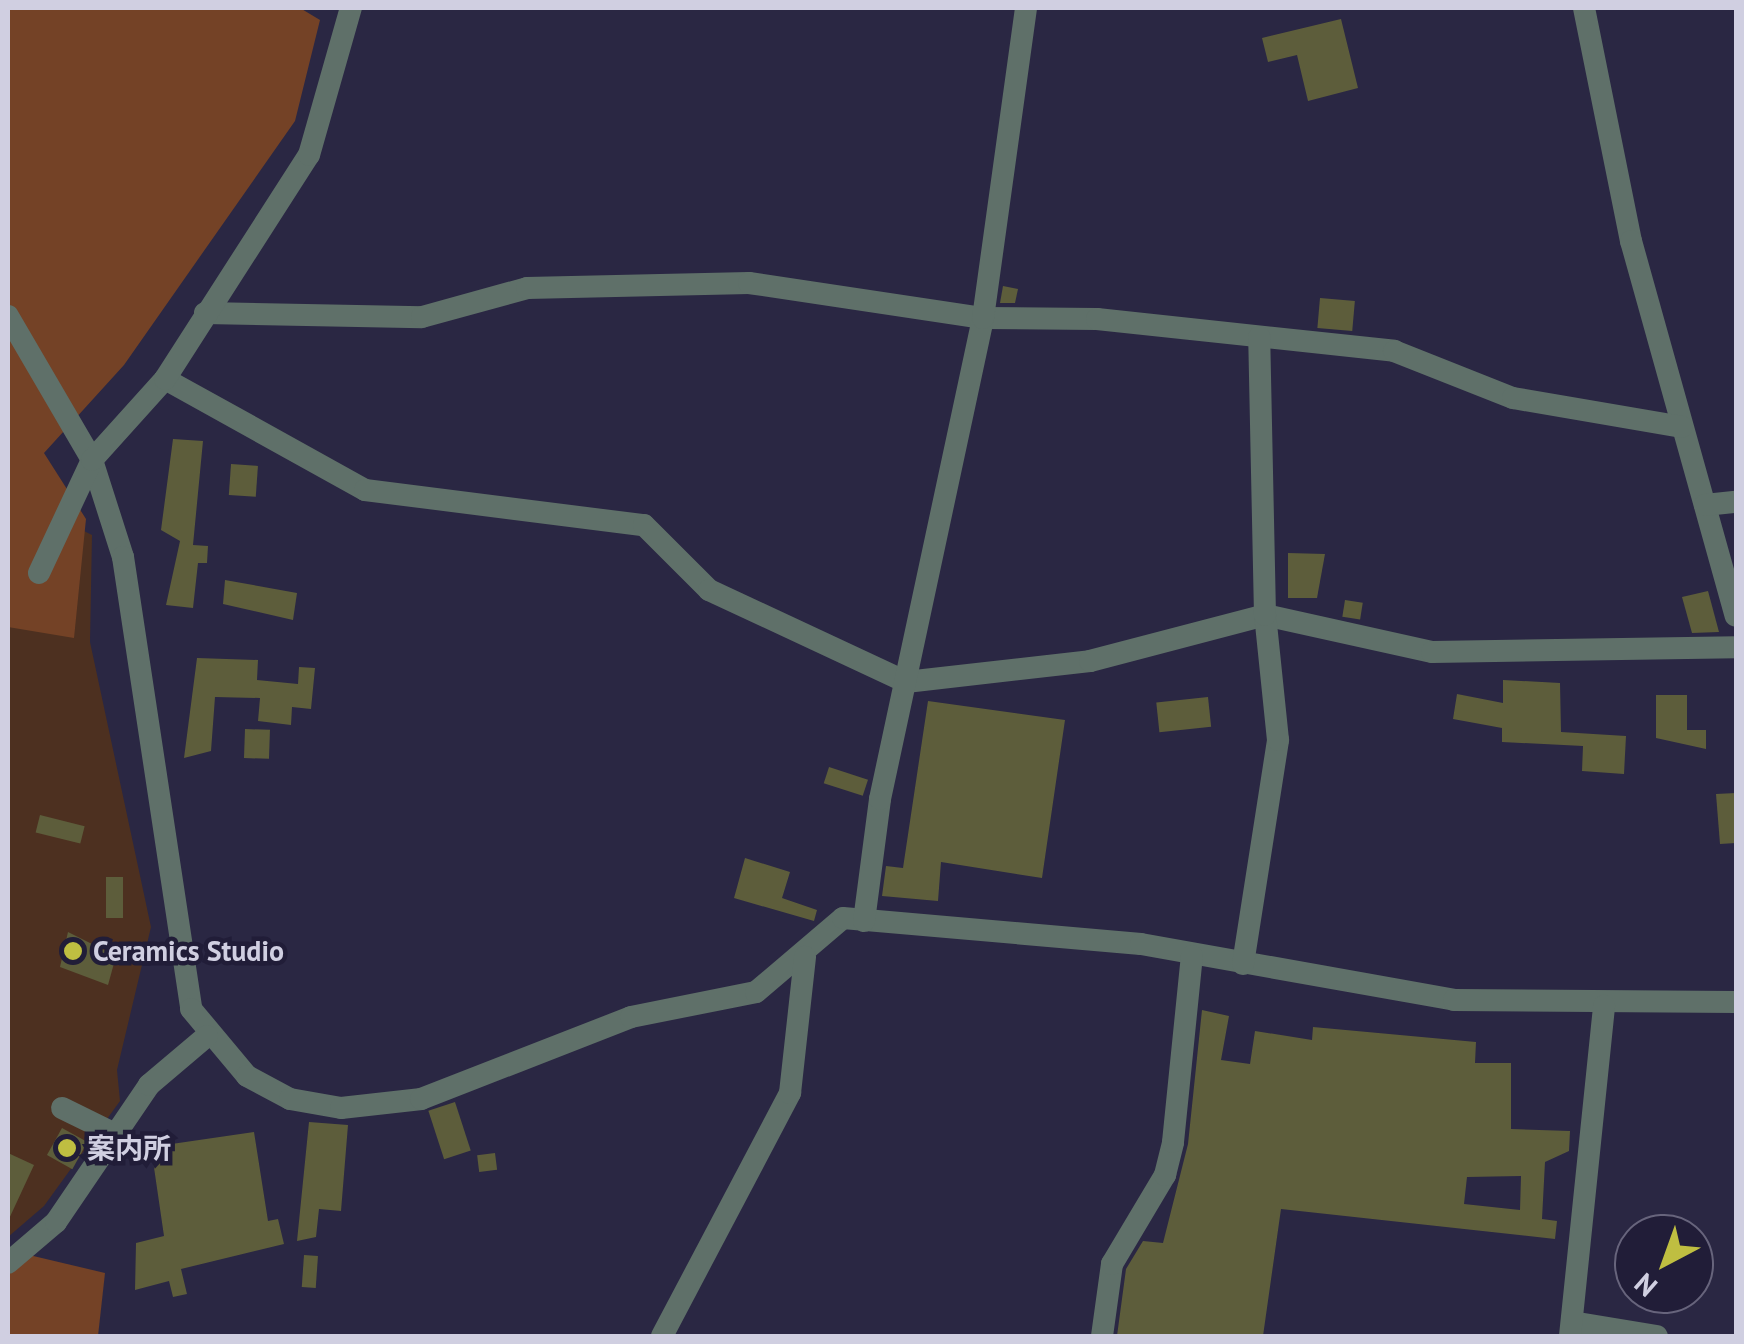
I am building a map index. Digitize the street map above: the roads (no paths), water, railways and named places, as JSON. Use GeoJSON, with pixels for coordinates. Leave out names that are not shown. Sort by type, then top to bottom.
{"type":"FeatureCollection","features":[{"type":"Feature","properties":{"kind":"street"},"geometry":{"type":"LineString","coordinates":[[39,573],[92,460],[165,379],[316,142],[351,8]]}},
{"type":"Feature","properties":{"kind":"street"},"geometry":{"type":"LineString","coordinates":[[864,921],[906,682],[983,318],[1026,8]]}},
{"type":"Feature","properties":{"kind":"street"},"geometry":{"type":"LineString","coordinates":[[1584,8],[1682,426],[1736,616]]}},
{"type":"Feature","properties":{"kind":"street"},"geometry":{"type":"LineString","coordinates":[[204,313],[422,317],[527,288],[629,279],[856,293],[983,318],[1259,337],[1394,351],[1513,398],[1682,426]]}},
{"type":"Feature","properties":{"kind":"street"},"geometry":{"type":"LineString","coordinates":[[8,316],[92,460],[129,592],[179,968],[207,1036],[247,1076],[290,1098],[342,1108],[421,1099],[631,1017],[756,992],[805,957],[842,918],[1192,956],[1454,1000],[1604,1006],[1736,1002]]}},
{"type":"Feature","properties":{"kind":"street"},"geometry":{"type":"LineString","coordinates":[[1242,964],[1278,740],[1265,615],[1259,337]]}},
{"type":"Feature","properties":{"kind":"street"},"geometry":{"type":"LineString","coordinates":[[165,379],[365,490],[644,525],[709,590],[906,682],[1090,662],[1265,615],[1432,652],[1736,647]]}},
{"type":"Feature","properties":{"kind":"street"},"geometry":{"type":"LineString","coordinates":[[1705,505],[1736,502]]}},
{"type":"Feature","properties":{"kind":"street"},"geometry":{"type":"LineString","coordinates":[[1102,1336],[1112,1264],[1165,1174],[1173,1142],[1192,956]]}},
{"type":"Feature","properties":{"kind":"street"},"geometry":{"type":"LineString","coordinates":[[662,1336],[790,1094],[805,957]]}},
{"type":"Feature","properties":{"kind":"street"},"geometry":{"type":"LineString","coordinates":[[1604,1006],[1571,1330],[1657,1336]]}},
{"type":"Feature","properties":{"kind":"street"},"geometry":{"type":"LineString","coordinates":[[8,1263],[56,1222],[148,1085],[207,1036]]}},
{"type":"Feature","properties":{"kind":"street"},"geometry":{"type":"LineString","coordinates":[[62,1108],[113,1132]]}},
{"type":"Feature","properties":{"kind":"place","name":"Ceramics Studio"},"geometry":{"type":"Point","coordinates":[73,951]}},
{"type":"Feature","properties":{"kind":"place","name":"案内所"},"geometry":{"type":"Point","coordinates":[67,1148]}}]}
